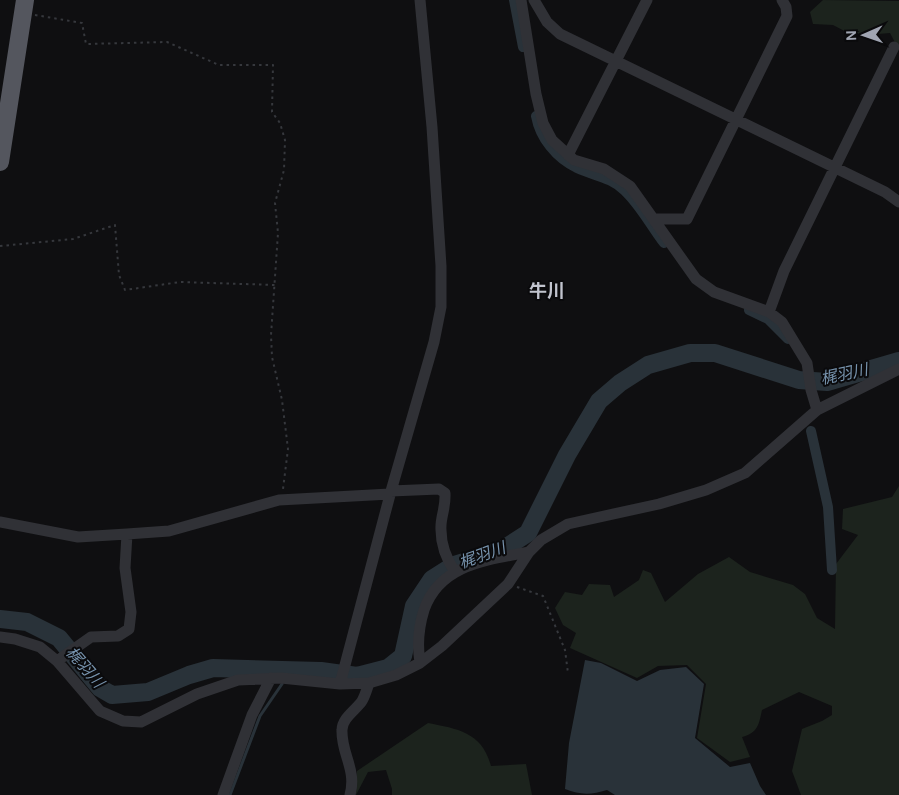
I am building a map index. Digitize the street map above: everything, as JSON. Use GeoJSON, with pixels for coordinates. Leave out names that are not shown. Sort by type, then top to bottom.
{"type":"FeatureCollection","features":[{"type":"Feature","properties":{"kind":"highway"},"geometry":{"type":"LineString","coordinates":[[0,162],[24,6]]}},
{"type":"Feature","properties":{"kind":"street"},"geometry":{"type":"LineString","coordinates":[[340,681],[434,342],[441,307],[441,266],[432,127],[420,0]]}},
{"type":"Feature","properties":{"kind":"street"},"geometry":{"type":"LineString","coordinates":[[521,0],[536,94],[544,123],[552,140],[574,160],[604,169],[630,186],[696,279],[714,292],[769,312],[782,322],[807,363],[811,390],[817,410]]}},
{"type":"Feature","properties":{"kind":"street"},"geometry":{"type":"LineString","coordinates":[[534,0],[547,22],[560,34],[885,192],[899,202]]}},
{"type":"Feature","properties":{"kind":"street"},"geometry":{"type":"LineString","coordinates":[[568,155],[647,0]]}},
{"type":"Feature","properties":{"kind":"street"},"geometry":{"type":"LineString","coordinates":[[654,219],[687,218],[787,16],[786,6],[782,0]]}},
{"type":"Feature","properties":{"kind":"street"},"geometry":{"type":"LineString","coordinates":[[769,312],[784,271],[894,47]]}},
{"type":"Feature","properties":{"kind":"street"},"geometry":{"type":"LineString","coordinates":[[0,637],[15,639],[40,647],[59,659],[100,711],[123,721],[141,722],[197,694],[238,680],[271,678],[369,683],[396,675],[420,663],[442,646],[508,584],[529,552],[541,540],[568,524],[659,504],[706,490],[745,473],[817,410],[899,369]]}},
{"type":"Feature","properties":{"kind":"street"},"geometry":{"type":"LineString","coordinates":[[0,522],[78,536],[169,531],[258,504],[281,500],[439,489],[445,493],[446,508],[440,528],[446,555],[454,571]]}},
{"type":"Feature","properties":{"kind":"street"},"geometry":{"type":"LineString","coordinates":[[59,659],[78,644],[92,637],[118,636],[129,629],[131,612],[125,568],[127,534]]}},
{"type":"Feature","properties":{"kind":"street"},"geometry":{"type":"LineString","coordinates":[[420,663],[417,642],[430,595],[440,582],[454,571],[480,562],[529,552]]}},
{"type":"Feature","properties":{"kind":"street"},"geometry":{"type":"LineString","coordinates":[[223,795],[252,715],[271,678]]}},
{"type":"Feature","properties":{"kind":"street"},"geometry":{"type":"LineString","coordinates":[[350,795],[353,784],[342,728],[344,722],[363,700],[369,683]]}},
{"type":"Feature","properties":{"kind":"path"},"geometry":{"type":"LineString","coordinates":[[24,6],[82,23],[86,44],[167,42],[219,65],[273,65],[272,112],[280,123],[285,140],[284,170],[275,203],[278,233],[272,357],[282,400],[288,450],[281,500]]}},
{"type":"Feature","properties":{"kind":"path"},"geometry":{"type":"LineString","coordinates":[[0,246],[74,239],[115,225],[119,275],[124,290],[180,282],[274,286]]}},
{"type":"Feature","properties":{"kind":"path"},"geometry":{"type":"LineString","coordinates":[[508,584],[543,596],[566,650],[568,673]]}},
{"type":"Feature","properties":{"kind":"shaded area"},"geometry":{"type":"Polygon","coordinates":[[[823,0],[899,1],[899,50],[890,33],[854,36],[833,25],[813,24],[810,12],[823,0]]]}},
{"type":"Feature","properties":{"kind":"shaded area"},"geometry":{"type":"Polygon","coordinates":[[[899,486],[899,795],[801,795],[792,771],[802,729],[832,715],[832,706],[799,692],[762,710],[759,724],[755,730],[742,737],[750,757],[730,762],[697,738],[706,684],[687,665],[658,666],[637,678],[570,648],[576,633],[563,625],[555,608],[565,592],[582,595],[589,584],[610,585],[614,597],[639,580],[643,570],[651,573],[665,602],[698,574],[729,557],[750,572],[793,585],[805,594],[817,618],[835,629],[836,564],[858,535],[842,529],[843,509],[892,497],[899,486]]]}},
{"type":"Feature","properties":{"kind":"shaded area"},"geometry":{"type":"Polygon","coordinates":[[[585,660],[601,663],[637,681],[660,670],[686,667],[704,684],[695,738],[730,767],[750,763],[766,795],[615,795],[607,790],[586,794],[565,789],[569,743],[585,660]]]}},
{"type":"Feature","properties":{"kind":"shaded area"},"geometry":{"type":"Polygon","coordinates":[[[428,723],[459,730],[475,739],[482,746],[491,766],[526,764],[532,795],[392,795],[386,770],[368,772],[356,795],[357,771],[428,723]]]}},
{"type":"Feature","properties":{"kind":"waterway"},"geometry":{"type":"LineString","coordinates":[[514,0],[523,47]]}},
{"type":"Feature","properties":{"kind":"waterway"},"geometry":{"type":"LineString","coordinates":[[536,116],[545,139],[562,159],[577,168],[620,186],[636,203],[664,243]]}},
{"type":"Feature","properties":{"kind":"waterway"},"geometry":{"type":"LineString","coordinates":[[749,310],[768,319],[788,339]]}},
{"type":"Feature","properties":{"kind":"waterway","name":"梶羽川"},"geometry":{"type":"LineString","coordinates":[[0,619],[27,622],[59,638],[100,688],[112,695],[148,692],[189,675],[213,668],[321,671],[357,676],[388,668],[403,656],[414,606],[432,579],[454,565],[502,550],[528,533],[567,455],[599,401],[620,383],[648,365],[690,353],[715,353],[799,380],[827,382],[899,361]]}},
{"type":"Feature","properties":{"kind":"waterway"},"geometry":{"type":"LineString","coordinates":[[811,431],[828,507],[832,570]]}},
{"type":"Feature","properties":{"kind":"waterway"},"geometry":{"type":"LineString","coordinates":[[230,795],[260,716],[282,684]]}},
{"type":"Feature","properties":{"kind":"district","name":"牛川"},"geometry":{"type":"Point","coordinates":[547,291]}}]}
